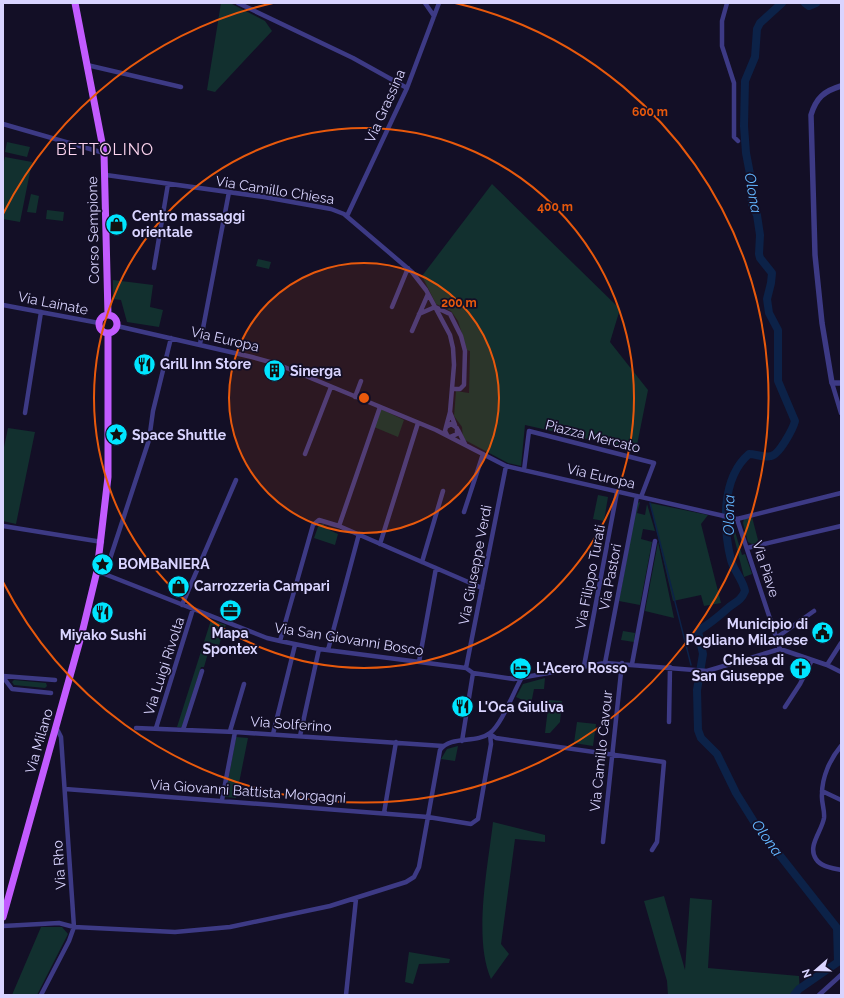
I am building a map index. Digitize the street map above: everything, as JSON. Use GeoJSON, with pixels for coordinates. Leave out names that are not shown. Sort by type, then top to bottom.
{"type":"FeatureCollection","features":[{"type":"Feature","properties":{"kind":"main road","name":"Corso Sempione"},"geometry":{"type":"LineString","coordinates":[[75,3],[104,153],[106,175],[108,315]]}},
{"type":"Feature","properties":{"kind":"main road"},"geometry":{"type":"LineString","coordinates":[[108,315],[115,318],[117,326],[108,333],[101,330],[99,323],[101,318],[108,315]]}},
{"type":"Feature","properties":{"kind":"main road"},"geometry":{"type":"LineString","coordinates":[[97,571],[102,542],[108,477],[108,333]]}},
{"type":"Feature","properties":{"kind":"main road","name":"Via Milano"},"geometry":{"type":"LineString","coordinates":[[3,917],[56,727],[97,571]]}},
{"type":"Feature","properties":{"kind":"street"},"geometry":{"type":"LineString","coordinates":[[238,3],[353,58],[407,88]]}},
{"type":"Feature","properties":{"kind":"street"},"geometry":{"type":"LineString","coordinates":[[425,3],[434,16]]}},
{"type":"Feature","properties":{"kind":"street","name":"Via Grassina"},"geometry":{"type":"LineString","coordinates":[[347,216],[407,88],[439,3]]}},
{"type":"Feature","properties":{"kind":"street"},"geometry":{"type":"LineString","coordinates":[[727,3],[722,21],[722,46],[734,83],[734,137],[738,141]]}},
{"type":"Feature","properties":{"kind":"street"},"geometry":{"type":"LineString","coordinates":[[87,65],[181,86]]}},
{"type":"Feature","properties":{"kind":"street"},"geometry":{"type":"LineString","coordinates":[[841,86],[824,93],[819,98],[811,115],[815,255],[822,324],[832,383],[841,413]]}},
{"type":"Feature","properties":{"kind":"street"},"geometry":{"type":"LineString","coordinates":[[3,125],[104,153]]}},
{"type":"Feature","properties":{"kind":"street","name":"Via Camillo Chiesa"},"geometry":{"type":"LineString","coordinates":[[106,175],[229,192],[331,209],[347,216],[408,268],[420,281],[450,335],[454,360],[450,412],[446,427]]}},
{"type":"Feature","properties":{"kind":"street"},"geometry":{"type":"LineString","coordinates":[[154,268],[168,184]]}},
{"type":"Feature","properties":{"kind":"street"},"geometry":{"type":"LineString","coordinates":[[200,344],[229,192]]}},
{"type":"Feature","properties":{"kind":"street"},"geometry":{"type":"LineString","coordinates":[[392,307],[408,268]]}},
{"type":"Feature","properties":{"kind":"street"},"geometry":{"type":"LineString","coordinates":[[412,331],[428,294]]}},
{"type":"Feature","properties":{"kind":"street","name":"Via Lainate"},"geometry":{"type":"LineString","coordinates":[[3,305],[99,323]]}},
{"type":"Feature","properties":{"kind":"street"},"geometry":{"type":"LineString","coordinates":[[420,314],[435,307],[450,314],[460,331],[464,345],[464,385],[460,389],[452,389]]}},
{"type":"Feature","properties":{"kind":"street"},"geometry":{"type":"LineString","coordinates":[[25,412],[41,312]]}},
{"type":"Feature","properties":{"kind":"street","name":"Via Europa"},"geometry":{"type":"LineString","coordinates":[[117,326],[269,361],[418,424],[436,430],[506,466],[737,519]]}},
{"type":"Feature","properties":{"kind":"street"},"geometry":{"type":"LineString","coordinates":[[105,574],[150,437],[153,410],[171,338]]}},
{"type":"Feature","properties":{"kind":"street"},"geometry":{"type":"LineString","coordinates":[[355,397],[361,381]]}},
{"type":"Feature","properties":{"kind":"street"},"geometry":{"type":"LineString","coordinates":[[832,383],[841,383]]}},
{"type":"Feature","properties":{"kind":"street"},"geometry":{"type":"LineString","coordinates":[[305,454],[331,387]]}},
{"type":"Feature","properties":{"kind":"street"},"geometry":{"type":"LineString","coordinates":[[338,526],[380,408]]}},
{"type":"Feature","properties":{"kind":"street","name":"Via Camillo Chiesa"},"geometry":{"type":"LineString","coordinates":[[450,412],[455,425]]}},
{"type":"Feature","properties":{"kind":"street"},"geometry":{"type":"LineString","coordinates":[[380,544],[418,424]]}},
{"type":"Feature","properties":{"kind":"street"},"geometry":{"type":"LineString","coordinates":[[436,430],[451,424],[455,425],[465,444]]}},
{"type":"Feature","properties":{"kind":"street"},"geometry":{"type":"LineString","coordinates":[[446,427],[448,436],[456,436],[458,430]]}},
{"type":"Feature","properties":{"kind":"street","name":"Piazza Mercato"},"geometry":{"type":"LineString","coordinates":[[524,470],[529,431],[654,463],[639,496]]}},
{"type":"Feature","properties":{"kind":"street"},"geometry":{"type":"LineString","coordinates":[[464,512],[483,454]]}},
{"type":"Feature","properties":{"kind":"street","name":"Via Giuseppe Verdi"},"geometry":{"type":"LineString","coordinates":[[466,668],[506,466]]}},
{"type":"Feature","properties":{"kind":"street"},"geometry":{"type":"LineString","coordinates":[[182,605],[236,480]]}},
{"type":"Feature","properties":{"kind":"street"},"geometry":{"type":"LineString","coordinates":[[422,562],[443,491]]}},
{"type":"Feature","properties":{"kind":"street","name":"Via Filippo Turati"},"geometry":{"type":"LineString","coordinates":[[584,666],[617,492]]}},
{"type":"Feature","properties":{"kind":"street"},"geometry":{"type":"LineString","coordinates":[[737,519],[841,493]]}},
{"type":"Feature","properties":{"kind":"street","name":"Via Pastori"},"geometry":{"type":"LineString","coordinates":[[605,662],[639,496]]}},
{"type":"Feature","properties":{"kind":"street","name":"Via Piave"},"geometry":{"type":"LineString","coordinates":[[737,519],[780,649]]}},
{"type":"Feature","properties":{"kind":"street"},"geometry":{"type":"LineString","coordinates":[[280,641],[314,525],[317,521],[323,520],[359,534],[482,588]]}},
{"type":"Feature","properties":{"kind":"street"},"geometry":{"type":"LineString","coordinates":[[3,526],[102,542]]}},
{"type":"Feature","properties":{"kind":"street"},"geometry":{"type":"LineString","coordinates":[[747,548],[841,526]]}},
{"type":"Feature","properties":{"kind":"street"},"geometry":{"type":"LineString","coordinates":[[328,650],[359,534]]}},
{"type":"Feature","properties":{"kind":"street"},"geometry":{"type":"LineString","coordinates":[[632,664],[655,541]]}},
{"type":"Feature","properties":{"kind":"street"},"geometry":{"type":"LineString","coordinates":[[419,662],[436,568]]}},
{"type":"Feature","properties":{"kind":"street","name":"Via San Giovanni Bosco"},"geometry":{"type":"LineString","coordinates":[[97,571],[193,610],[295,645],[466,668]]}},
{"type":"Feature","properties":{"kind":"street","name":"Via Luigi Rivolta"},"geometry":{"type":"LineString","coordinates":[[156,728],[193,610]]}},
{"type":"Feature","properties":{"kind":"street"},"geometry":{"type":"LineString","coordinates":[[776,638],[814,611]]}},
{"type":"Feature","properties":{"kind":"street"},"geometry":{"type":"LineString","coordinates":[[827,665],[841,642]]}},
{"type":"Feature","properties":{"kind":"street"},"geometry":{"type":"LineString","coordinates":[[273,734],[295,645]]}},
{"type":"Feature","properties":{"kind":"street"},"geometry":{"type":"LineString","coordinates":[[300,736],[319,649]]}},
{"type":"Feature","properties":{"kind":"street"},"geometry":{"type":"LineString","coordinates":[[466,668],[474,673],[521,679],[605,662],[706,671],[780,649],[827,665],[841,672]]}},
{"type":"Feature","properties":{"kind":"street"},"geometry":{"type":"LineString","coordinates":[[785,707],[800,684],[812,660]]}},
{"type":"Feature","properties":{"kind":"street","name":"Via Camillo Cavour"},"geometry":{"type":"LineString","coordinates":[[603,842],[622,663]]}},
{"type":"Feature","properties":{"kind":"street"},"geometry":{"type":"LineString","coordinates":[[669,722],[670,667]]}},
{"type":"Feature","properties":{"kind":"street"},"geometry":{"type":"LineString","coordinates":[[183,730],[202,671]]}},
{"type":"Feature","properties":{"kind":"street"},"geometry":{"type":"LineString","coordinates":[[462,741],[474,673]]}},
{"type":"Feature","properties":{"kind":"street"},"geometry":{"type":"LineString","coordinates":[[3,676],[55,680]]}},
{"type":"Feature","properties":{"kind":"street"},"geometry":{"type":"LineString","coordinates":[[3,676],[12,689],[51,693]]}},
{"type":"Feature","properties":{"kind":"street"},"geometry":{"type":"LineString","coordinates":[[521,679],[497,726],[490,734],[496,738],[664,762],[657,842],[652,850]]}},
{"type":"Feature","properties":{"kind":"street"},"geometry":{"type":"LineString","coordinates":[[222,800],[232,732],[244,684]]}},
{"type":"Feature","properties":{"kind":"street","name":"Via Rho"},"geometry":{"type":"LineString","coordinates":[[41,995],[69,941],[74,927],[61,737],[56,727]]}},
{"type":"Feature","properties":{"kind":"street","name":"Via Solferino"},"geometry":{"type":"LineString","coordinates":[[136,728],[273,734],[443,746],[490,734]]}},
{"type":"Feature","properties":{"kind":"street","name":"Via Giovanni Battista Morgagni"},"geometry":{"type":"LineString","coordinates":[[65,789],[384,813],[428,817],[471,824],[478,819],[491,744],[490,734]]}},
{"type":"Feature","properties":{"kind":"street"},"geometry":{"type":"LineString","coordinates":[[384,813],[396,742]]}},
{"type":"Feature","properties":{"kind":"street"},"geometry":{"type":"LineString","coordinates":[[3,926],[59,923],[74,927],[175,932],[202,931],[230,927],[356,899],[406,882],[414,877],[419,868],[438,756],[443,746]]}},
{"type":"Feature","properties":{"kind":"street"},"geometry":{"type":"LineString","coordinates":[[841,746],[830,761],[822,791],[824,818],[816,837],[813,853],[816,860],[820,863],[841,870]]}},
{"type":"Feature","properties":{"kind":"street"},"geometry":{"type":"LineString","coordinates":[[822,791],[841,800]]}},
{"type":"Feature","properties":{"kind":"street"},"geometry":{"type":"LineString","coordinates":[[346,995],[356,899]]}},
{"type":"Feature","properties":{"kind":"street"},"geometry":{"type":"LineString","coordinates":[[819,995],[841,975]]}},
{"type":"Feature","properties":{"kind":"green space"},"geometry":{"type":"Polygon","coordinates":[[[221,3],[230,3],[265,21],[272,31],[215,92],[207,90],[221,3]]]}},
{"type":"Feature","properties":{"kind":"green space"},"geometry":{"type":"Polygon","coordinates":[[[7,142],[30,147],[27,157],[5,152],[7,142]]]}},
{"type":"Feature","properties":{"kind":"green space"},"geometry":{"type":"Polygon","coordinates":[[[5,157],[32,162],[20,222],[3,219],[3,165],[5,157]]]}},
{"type":"Feature","properties":{"kind":"green space"},"geometry":{"type":"Polygon","coordinates":[[[492,184],[620,309],[610,342],[648,390],[636,450],[525,425],[521,466],[508,463],[463,439],[462,427],[454,416],[456,391],[469,393],[470,351],[467,350],[458,321],[451,311],[436,304],[422,276],[492,184]]]}},
{"type":"Feature","properties":{"kind":"green space"},"geometry":{"type":"Polygon","coordinates":[[[31,194],[39,196],[36,213],[27,212],[31,194]]]}},
{"type":"Feature","properties":{"kind":"green space"},"geometry":{"type":"Polygon","coordinates":[[[47,210],[64,212],[63,221],[46,219],[47,210]]]}},
{"type":"Feature","properties":{"kind":"green space"},"geometry":{"type":"Polygon","coordinates":[[[258,259],[271,262],[269,269],[256,266],[258,259]]]}},
{"type":"Feature","properties":{"kind":"green space"},"geometry":{"type":"Polygon","coordinates":[[[113,280],[153,285],[150,307],[163,310],[159,327],[127,322],[121,300],[113,299],[113,280]]]}},
{"type":"Feature","properties":{"kind":"green space"},"geometry":{"type":"Polygon","coordinates":[[[381,409],[404,420],[398,437],[374,427],[381,409]]]}},
{"type":"Feature","properties":{"kind":"green space"},"geometry":{"type":"Polygon","coordinates":[[[8,428],[35,432],[16,524],[3,521],[3,452],[8,428]]]}},
{"type":"Feature","properties":{"kind":"green space"},"geometry":{"type":"Polygon","coordinates":[[[598,495],[608,497],[604,521],[593,519],[598,495]]]}},
{"type":"Feature","properties":{"kind":"green space"},"geometry":{"type":"Polygon","coordinates":[[[640,502],[637,513],[645,515],[647,504],[655,531],[643,529],[641,539],[652,542],[640,605],[619,601],[637,503],[640,502]]]}},
{"type":"Feature","properties":{"kind":"green space"},"geometry":{"type":"Polygon","coordinates":[[[650,503],[708,515],[701,524],[721,603],[704,606],[701,595],[673,601],[650,503]]]}},
{"type":"Feature","properties":{"kind":"green space"},"geometry":{"type":"Polygon","coordinates":[[[752,517],[758,540],[757,543],[752,544],[748,542],[743,523],[744,519],[752,517]]]}},
{"type":"Feature","properties":{"kind":"green space"},"geometry":{"type":"Polygon","coordinates":[[[319,524],[324,524],[323,527],[338,534],[335,545],[314,538],[319,524]]]}},
{"type":"Feature","properties":{"kind":"green space"},"geometry":{"type":"Polygon","coordinates":[[[734,528],[742,555],[745,554],[752,574],[744,577],[732,529],[734,528]]]}},
{"type":"Feature","properties":{"kind":"green space"},"geometry":{"type":"Polygon","coordinates":[[[658,542],[674,618],[645,611],[658,542]]]}},
{"type":"Feature","properties":{"kind":"green space"},"geometry":{"type":"Polygon","coordinates":[[[211,620],[226,625],[219,645],[211,643],[204,667],[201,667],[182,727],[177,727],[211,620]]]}},
{"type":"Feature","properties":{"kind":"green space"},"geometry":{"type":"Polygon","coordinates":[[[623,631],[635,633],[634,642],[621,640],[623,631]]]}},
{"type":"Feature","properties":{"kind":"green space"},"geometry":{"type":"Polygon","coordinates":[[[545,678],[544,689],[534,689],[531,704],[516,697],[523,684],[545,678]]]}},
{"type":"Feature","properties":{"kind":"green space"},"geometry":{"type":"Polygon","coordinates":[[[14,680],[46,683],[47,686],[45,688],[14,685],[12,682],[14,680]]]}},
{"type":"Feature","properties":{"kind":"green space"},"geometry":{"type":"Polygon","coordinates":[[[549,700],[562,701],[560,722],[550,733],[545,733],[549,700]]]}},
{"type":"Feature","properties":{"kind":"green space"},"geometry":{"type":"Polygon","coordinates":[[[577,722],[596,724],[593,746],[574,743],[577,722]]]}},
{"type":"Feature","properties":{"kind":"green space"},"geometry":{"type":"Polygon","coordinates":[[[236,737],[248,738],[236,798],[225,797],[236,737]]]}},
{"type":"Feature","properties":{"kind":"green space"},"geometry":{"type":"Polygon","coordinates":[[[458,746],[455,761],[441,759],[447,749],[458,746]]]}},
{"type":"Feature","properties":{"kind":"green space"},"geometry":{"type":"Polygon","coordinates":[[[493,822],[545,835],[545,842],[515,839],[501,944],[509,954],[491,979],[486,962],[482,923],[485,880],[493,822]]]}},
{"type":"Feature","properties":{"kind":"green space"},"geometry":{"type":"Polygon","coordinates":[[[664,896],[685,970],[690,898],[712,900],[708,968],[799,976],[800,995],[668,995],[667,981],[644,901],[664,896]]]}},
{"type":"Feature","properties":{"kind":"green space"},"geometry":{"type":"Polygon","coordinates":[[[41,927],[62,927],[68,934],[37,995],[12,995],[41,927]]]}},
{"type":"Feature","properties":{"kind":"green space"},"geometry":{"type":"Polygon","coordinates":[[[409,952],[450,959],[449,963],[419,964],[413,984],[405,982],[409,952]]]}},
{"type":"Feature","properties":{"kind":"waterway","name":"Olona"},"geometry":{"type":"LineString","coordinates":[[782,3],[760,23],[757,29],[755,57],[745,81],[744,126],[752,204],[757,215],[760,235],[759,254],[760,258],[772,273],[767,299],[769,313],[778,330],[778,381],[795,421],[792,430],[774,455],[766,457],[749,454],[740,464],[733,476],[726,504],[726,533],[731,560],[745,591],[738,601],[698,631],[703,654],[697,690],[698,730],[701,738],[717,754],[736,793],[756,825],[837,928],[838,962],[799,989],[794,995]]}},
{"type":"Feature","properties":{"kind":"waterway","name":"Olona"},"geometry":{"type":"LineString","coordinates":[[805,3],[809,6],[816,3]]}},
{"type":"Feature","properties":{"kind":"waterway"},"geometry":{"type":"LineString","coordinates":[[650,503],[691,665]]}},
{"type":"Feature","properties":{"kind":"place","name":"Centro massaggi orientale"},"geometry":{"type":"Point","coordinates":[117,224]}},
{"type":"Feature","properties":{"kind":"place","name":"Grill Inn Store"},"geometry":{"type":"Point","coordinates":[145,364]}},
{"type":"Feature","properties":{"kind":"place","name":"Sinerga"},"geometry":{"type":"Point","coordinates":[274,371]}},
{"type":"Feature","properties":{"kind":"place","name":"Space Shuttle"},"geometry":{"type":"Point","coordinates":[117,435]}},
{"type":"Feature","properties":{"kind":"place","name":"BOMBaNIERA"},"geometry":{"type":"Point","coordinates":[103,564]}},
{"type":"Feature","properties":{"kind":"place","name":"Carrozzeria Campari"},"geometry":{"type":"Point","coordinates":[178,586]}},
{"type":"Feature","properties":{"kind":"place","name":"Mapa Spontex"},"geometry":{"type":"Point","coordinates":[230,611]}},
{"type":"Feature","properties":{"kind":"place","name":"Miyako Sushi"},"geometry":{"type":"Point","coordinates":[103,613]}},
{"type":"Feature","properties":{"kind":"place","name":"Municipio di Pogliano Milanese"},"geometry":{"type":"Point","coordinates":[823,632]}},
{"type":"Feature","properties":{"kind":"place","name":"L'Acero Rosso"},"geometry":{"type":"Point","coordinates":[520,668]}},
{"type":"Feature","properties":{"kind":"place","name":"Chiesa di San Giuseppe"},"geometry":{"type":"Point","coordinates":[800,668]}},
{"type":"Feature","properties":{"kind":"place","name":"L'Oca Giuliva"},"geometry":{"type":"Point","coordinates":[462,707]}},
{"type":"Feature","properties":{"kind":"district","name":"BETTOLINO"},"geometry":{"type":"Point","coordinates":[105,149]}}]}
